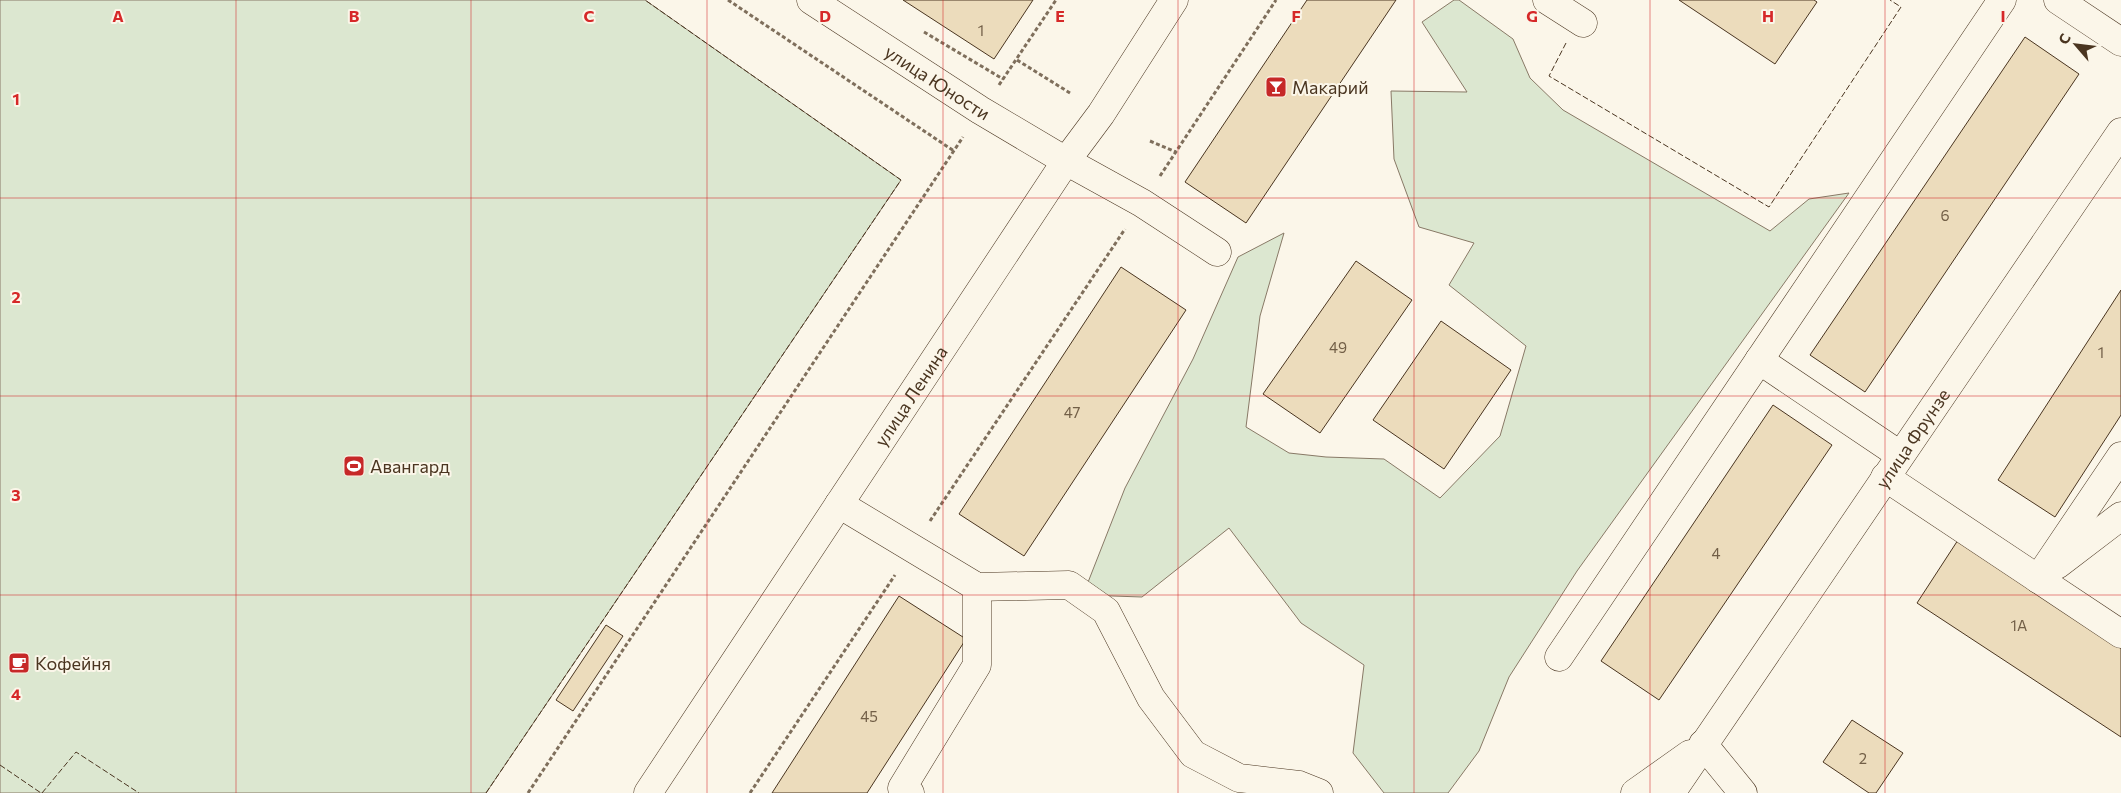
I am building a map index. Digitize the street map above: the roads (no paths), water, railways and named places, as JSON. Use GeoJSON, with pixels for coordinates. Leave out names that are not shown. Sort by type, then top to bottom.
{"type":"FeatureCollection","features":[{"type":"Feature","properties":{"kind":"street","name":"улица Юности"},"geometry":{"type":"LineString","coordinates":[[811,0],[980,110],[1142,203],[1217,252]]}},
{"type":"Feature","properties":{"kind":"street","name":"улица Ленина"},"geometry":{"type":"LineString","coordinates":[[648,793],[1066,161],[1101,114],[1174,0]]}},
{"type":"Feature","properties":{"kind":"street"},"geometry":{"type":"LineString","coordinates":[[1547,0],[1583,23]]}},
{"type":"Feature","properties":{"kind":"street"},"geometry":{"type":"LineString","coordinates":[[1559,658],[2002,0]]}},
{"type":"Feature","properties":{"kind":"street"},"geometry":{"type":"LineString","coordinates":[[2058,0],[2121,42]]}},
{"type":"Feature","properties":{"kind":"street","name":"улица Фрунзе"},"geometry":{"type":"LineString","coordinates":[[1671,793],[2121,132]]}},
{"type":"Feature","properties":{"kind":"street"},"geometry":{"type":"LineString","coordinates":[[1759,360],[1900,456]]}},
{"type":"Feature","properties":{"kind":"street"},"geometry":{"type":"LineString","coordinates":[[2038,579],[2121,456]]}},
{"type":"Feature","properties":{"kind":"street"},"geometry":{"type":"LineString","coordinates":[[1885,478],[2121,634]]}},
{"type":"Feature","properties":{"kind":"street"},"geometry":{"type":"LineString","coordinates":[[839,504],[977,587],[1069,585],[1106,611],[1151,698],[1193,754],[1239,778],[1299,785],[1319,793]]}},
{"type":"Feature","properties":{"kind":"street"},"geometry":{"type":"LineString","coordinates":[[2038,579],[2121,516]]}},
{"type":"Feature","properties":{"kind":"street"},"geometry":{"type":"LineString","coordinates":[[910,793],[902,788],[977,665],[977,587]]}},
{"type":"Feature","properties":{"kind":"street"},"geometry":{"type":"LineString","coordinates":[[1635,793],[1703,744],[1743,793]]}},
{"type":"Feature","properties":{"kind":"place","name":"Макарий"},"geometry":{"type":"Point","coordinates":[1276,87]}},
{"type":"Feature","properties":{"kind":"place","name":"Авангард"},"geometry":{"type":"Point","coordinates":[354,466]}},
{"type":"Feature","properties":{"kind":"place","name":"Кофейня"},"geometry":{"type":"Point","coordinates":[19,663]}}]}
